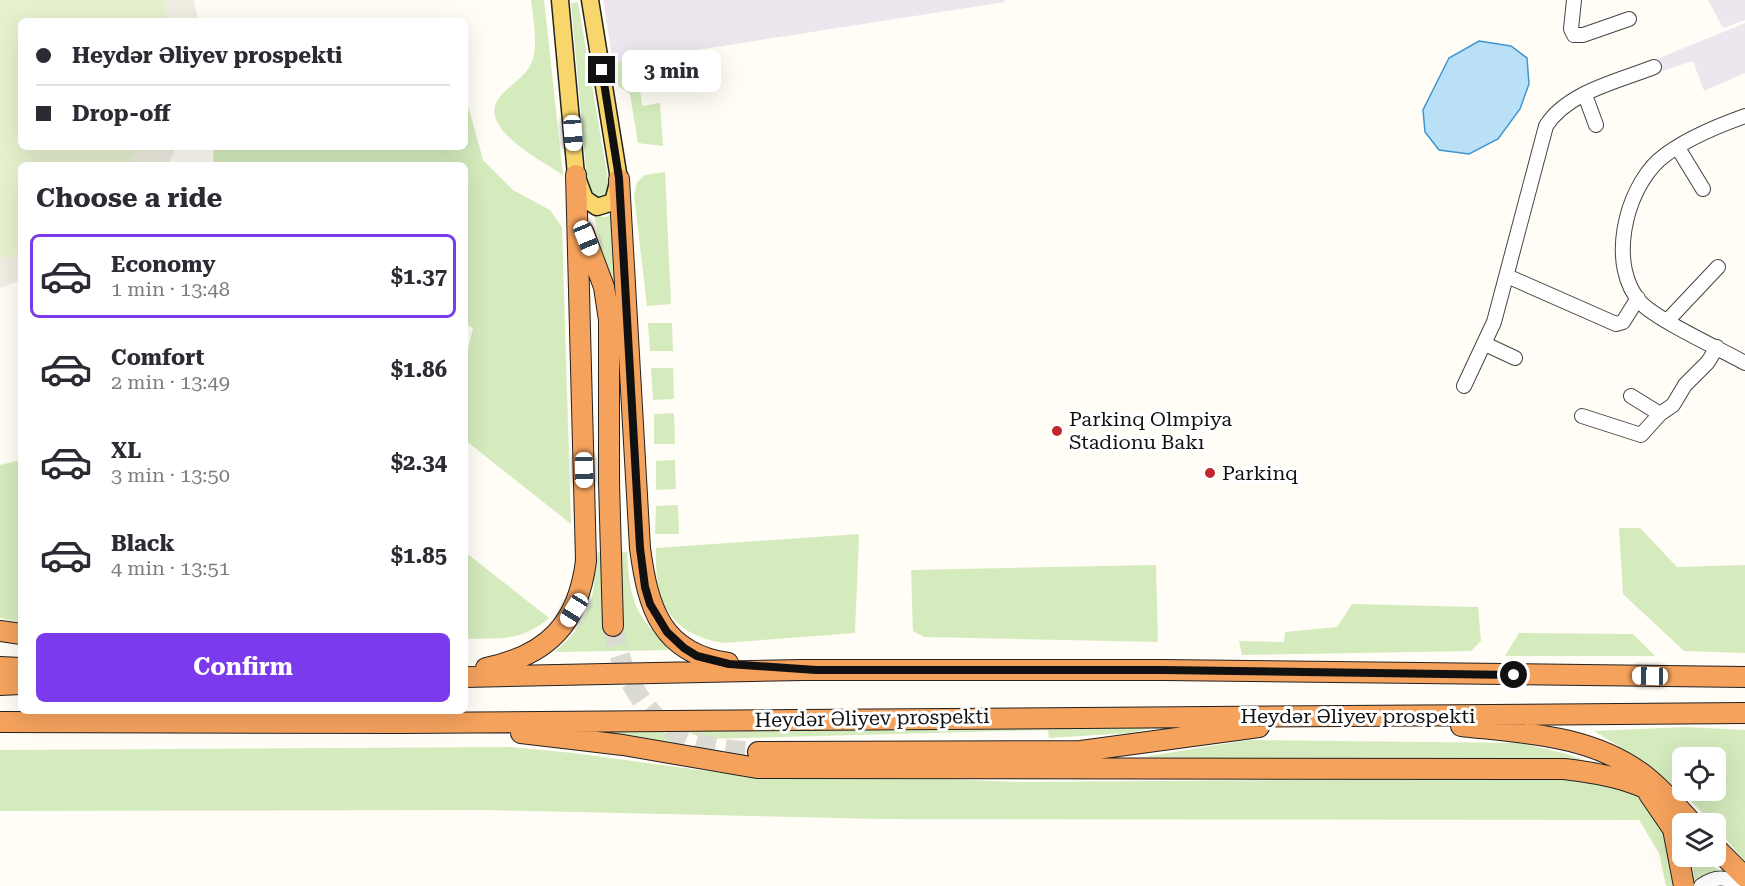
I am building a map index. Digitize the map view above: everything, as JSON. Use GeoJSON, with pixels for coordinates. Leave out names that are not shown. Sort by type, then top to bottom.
{"type":"FeatureCollection","features":[{"type":"Feature","properties":{"kind":"highway"},"geometry":{"type":"LineString","coordinates":[[468,670],[516,660],[554,638],[574,610],[583,586],[586,561],[579,220],[576,176]]}},
{"type":"Feature","properties":{"kind":"highway"},"geometry":{"type":"LineString","coordinates":[[619,178],[640,548],[645,587],[650,604],[667,632],[684,648],[697,656],[729,664],[802,670]]}},
{"type":"Feature","properties":{"kind":"highway"},"geometry":{"type":"LineString","coordinates":[[579,220],[604,286],[609,320],[609,515],[613,626]]}},
{"type":"Feature","properties":{"kind":"highway"},"geometry":{"type":"LineString","coordinates":[[0,631],[18,634]]}},
{"type":"Feature","properties":{"kind":"highway"},"geometry":{"type":"LineString","coordinates":[[0,667],[18,668]]}},
{"type":"Feature","properties":{"kind":"highway","name":"Heydər Əliyev prospekti"},"geometry":{"type":"LineString","coordinates":[[468,676],[802,670],[1175,670],[1745,677]]}},
{"type":"Feature","properties":{"kind":"highway"},"geometry":{"type":"LineString","coordinates":[[0,685],[18,684]]}},
{"type":"Feature","properties":{"kind":"highway","name":"Heydər Əliyev prospekti"},"geometry":{"type":"LineString","coordinates":[[0,722],[402,723],[1745,713]]}},
{"type":"Feature","properties":{"kind":"highway"},"geometry":{"type":"LineString","coordinates":[[758,752],[1081,751],[1273,725],[1371,716],[1573,741],[1607,753],[1630,765],[1683,813]]}},
{"type":"Feature","properties":{"kind":"highway"},"geometry":{"type":"LineString","coordinates":[[402,723],[565,737],[757,768],[1539,768],[1604,773],[1635,782],[1677,806]]}},
{"type":"Feature","properties":{"kind":"highway"},"geometry":{"type":"LineString","coordinates":[[1635,782],[1657,803],[1673,829],[1684,886]]}},
{"type":"Feature","properties":{"kind":"highway"},"geometry":{"type":"LineString","coordinates":[[1726,858],[1745,877]]}},
{"type":"Feature","properties":{"kind":"main road"},"geometry":{"type":"LineString","coordinates":[[560,0],[576,176],[585,199],[597,207],[613,202],[619,178],[590,0]]}},
{"type":"Feature","properties":{"kind":"street"},"geometry":{"type":"LineString","coordinates":[[1574,0],[1571,29],[1574,35],[1583,35],[1629,19]]}},
{"type":"Feature","properties":{"kind":"street"},"geometry":{"type":"LineString","coordinates":[[1464,386],[1485,344],[1507,276],[1542,135],[1553,116],[1561,107],[1585,95],[1654,67]]}},
{"type":"Feature","properties":{"kind":"street"},"geometry":{"type":"LineString","coordinates":[[1585,95],[1596,125]]}},
{"type":"Feature","properties":{"kind":"street"},"geometry":{"type":"LineString","coordinates":[[1743,121],[1678,148],[1652,169],[1640,189],[1623,230],[1624,266],[1642,304],[1745,363]]}},
{"type":"Feature","properties":{"kind":"street"},"geometry":{"type":"LineString","coordinates":[[1678,148],[1703,189]]}},
{"type":"Feature","properties":{"kind":"street"},"geometry":{"type":"LineString","coordinates":[[1668,320],[1718,267]]}},
{"type":"Feature","properties":{"kind":"street"},"geometry":{"type":"LineString","coordinates":[[1507,276],[1616,324],[1623,322],[1638,298]]}},
{"type":"Feature","properties":{"kind":"street"},"geometry":{"type":"LineString","coordinates":[[1485,344],[1515,358]]}},
{"type":"Feature","properties":{"kind":"street"},"geometry":{"type":"LineString","coordinates":[[1582,416],[1641,435],[1660,414],[1673,405],[1685,386],[1708,362],[1717,347]]}},
{"type":"Feature","properties":{"kind":"street"},"geometry":{"type":"LineString","coordinates":[[1631,396],[1660,414]]}},
{"type":"Feature","properties":{"kind":"street"},"geometry":{"type":"LineString","coordinates":[[1701,886],[1718,878],[1726,878],[1742,886]]}},
{"type":"Feature","properties":{"kind":"shaded area"},"geometry":{"type":"Polygon","coordinates":[[[165,0],[194,0],[197,18],[167,18],[165,0]]]}},
{"type":"Feature","properties":{"kind":"shaded area"},"geometry":{"type":"Polygon","coordinates":[[[603,0],[1005,0],[1005,2],[613,63],[603,0]]]}},
{"type":"Feature","properties":{"kind":"shaded area"},"geometry":{"type":"Polygon","coordinates":[[[1708,0],[1745,0],[1745,20],[1723,28],[1708,0]]]}},
{"type":"Feature","properties":{"kind":"shaded area"},"geometry":{"type":"Polygon","coordinates":[[[1745,23],[1745,73],[1704,91],[1693,61],[1656,73],[1652,61],[1745,23]]]}},
{"type":"Feature","properties":{"kind":"shaded area"},"geometry":{"type":"Polygon","coordinates":[[[139,150],[175,150],[169,162],[131,162],[139,150]]]}},
{"type":"Feature","properties":{"kind":"shaded area"},"geometry":{"type":"Polygon","coordinates":[[[18,254],[18,281],[0,288],[0,259],[18,254]]]}},
{"type":"Feature","properties":{"kind":"green space"},"geometry":{"type":"Polygon","coordinates":[[[0,0],[165,0],[167,18],[18,18],[18,150],[139,150],[131,162],[18,162],[18,254],[0,259],[0,0]]]}},
{"type":"Feature","properties":{"kind":"green space"},"geometry":{"type":"Polygon","coordinates":[[[531,0],[544,0],[563,175],[515,143],[497,121],[494,109],[499,98],[531,64],[535,50],[535,32],[531,0]]]}},
{"type":"Feature","properties":{"kind":"green space"},"geometry":{"type":"Polygon","coordinates":[[[578,2],[610,192],[608,198],[597,201],[588,191],[571,3],[578,2]]]}},
{"type":"Feature","properties":{"kind":"green space"},"geometry":{"type":"Polygon","coordinates":[[[636,59],[642,106],[660,103],[663,146],[638,143],[630,94],[618,86],[613,63],[636,59]]]}},
{"type":"Feature","properties":{"kind":"green space"},"geometry":{"type":"Polygon","coordinates":[[[468,108],[483,160],[513,190],[550,210],[562,227],[571,524],[468,442],[468,349],[473,328],[468,326],[468,162],[213,162],[214,150],[468,150],[468,108]]]}},
{"type":"Feature","properties":{"kind":"green space"},"geometry":{"type":"Polygon","coordinates":[[[665,172],[671,304],[647,306],[634,195],[637,182],[645,175],[665,172]]]}},
{"type":"Feature","properties":{"kind":"green space"},"geometry":{"type":"Polygon","coordinates":[[[615,213],[622,303],[615,304],[594,216],[605,217],[615,213]]]}},
{"type":"Feature","properties":{"kind":"green space"},"geometry":{"type":"Polygon","coordinates":[[[648,323],[672,323],[673,351],[650,351],[648,323]]]}},
{"type":"Feature","properties":{"kind":"green space"},"geometry":{"type":"Polygon","coordinates":[[[651,368],[673,368],[674,399],[653,400],[651,368]]]}},
{"type":"Feature","properties":{"kind":"green space"},"geometry":{"type":"Polygon","coordinates":[[[674,413],[675,444],[654,444],[654,414],[674,413]]]}},
{"type":"Feature","properties":{"kind":"green space"},"geometry":{"type":"Polygon","coordinates":[[[675,460],[676,489],[656,490],[656,461],[675,460]]]}},
{"type":"Feature","properties":{"kind":"green space"},"geometry":{"type":"Polygon","coordinates":[[[18,461],[18,622],[0,618],[0,465],[18,461]]]}},
{"type":"Feature","properties":{"kind":"green space"},"geometry":{"type":"Polygon","coordinates":[[[678,505],[679,534],[655,534],[656,506],[678,505]]]}},
{"type":"Feature","properties":{"kind":"green space"},"geometry":{"type":"Polygon","coordinates":[[[1619,528],[1640,528],[1677,567],[1745,565],[1745,653],[1684,651],[1623,594],[1619,528]]]}},
{"type":"Feature","properties":{"kind":"green space"},"geometry":{"type":"Polygon","coordinates":[[[859,534],[855,633],[723,643],[689,632],[668,612],[662,599],[656,567],[656,548],[859,534]]]}},
{"type":"Feature","properties":{"kind":"green space"},"geometry":{"type":"Polygon","coordinates":[[[595,552],[602,553],[602,592],[606,635],[623,629],[617,552],[627,552],[630,584],[637,607],[650,627],[672,650],[555,652],[577,629],[589,608],[594,584],[595,552]]]}},
{"type":"Feature","properties":{"kind":"green space"},"geometry":{"type":"Polygon","coordinates":[[[468,554],[549,618],[529,631],[500,638],[468,639],[468,554]]]}},
{"type":"Feature","properties":{"kind":"green space"},"geometry":{"type":"Polygon","coordinates":[[[1156,565],[1158,642],[924,637],[913,631],[911,570],[1156,565]]]}},
{"type":"Feature","properties":{"kind":"green space"},"geometry":{"type":"Polygon","coordinates":[[[1352,604],[1478,607],[1481,641],[1471,651],[1242,655],[1239,641],[1284,642],[1285,632],[1337,627],[1352,604]]]}},
{"type":"Feature","properties":{"kind":"green space"},"geometry":{"type":"Polygon","coordinates":[[[1519,633],[1633,634],[1655,656],[1505,656],[1519,633]]]}},
{"type":"Feature","properties":{"kind":"green space"},"geometry":{"type":"Polygon","coordinates":[[[1193,720],[1129,733],[1049,738],[1048,730],[703,739],[680,728],[1193,720]]]}},
{"type":"Feature","properties":{"kind":"green space"},"geometry":{"type":"Polygon","coordinates":[[[1686,727],[1745,730],[1745,861],[1726,839],[1726,813],[1703,813],[1690,801],[1726,801],[1726,747],[1672,747],[1672,785],[1594,731],[1686,727]]]}},
{"type":"Feature","properties":{"kind":"green space"},"geometry":{"type":"Polygon","coordinates":[[[658,728],[688,748],[584,729],[658,728]]]}},
{"type":"Feature","properties":{"kind":"green space"},"geometry":{"type":"Polygon","coordinates":[[[1248,740],[1521,743],[1567,754],[1594,764],[1143,757],[1248,740]]]}},
{"type":"Feature","properties":{"kind":"green space"},"geometry":{"type":"Polygon","coordinates":[[[511,747],[758,778],[919,778],[1019,782],[1575,778],[1621,788],[1646,804],[1662,829],[1678,886],[1666,886],[1659,853],[1639,820],[881,819],[484,810],[0,811],[0,750],[511,747]]]}},
{"type":"Feature","properties":{"kind":"green space"},"geometry":{"type":"Polygon","coordinates":[[[1687,867],[1715,867],[1720,872],[1702,876],[1692,886],[1687,867]]]}},
{"type":"Feature","properties":{"kind":"water"},"geometry":{"type":"Polygon","coordinates":[[[1479,41],[1511,46],[1527,58],[1529,84],[1520,109],[1498,139],[1469,154],[1439,150],[1425,132],[1423,110],[1449,58],[1479,41]]]}},
{"type":"Feature","properties":{"kind":"tunnel"},"geometry":{"type":"LineString","coordinates":[[613,626],[622,663],[630,680],[639,697],[665,725],[698,743],[758,752]]}},
{"type":"Feature","properties":{"kind":"place","name":"Parkinq Olmpiya Stadionu Bakı"},"geometry":{"type":"Point","coordinates":[1057,431]}},
{"type":"Feature","properties":{"kind":"place","name":"Parkinq"},"geometry":{"type":"Point","coordinates":[1210,473]}},
{"type":"Feature","properties":{"kind":"route"},"geometry":{"type":"LineString","coordinates":[[602,70],[619,178],[640,548],[645,587],[656,618],[684,648],[711,661],[802,670],[1198,670],[1514,675]]}}]}
